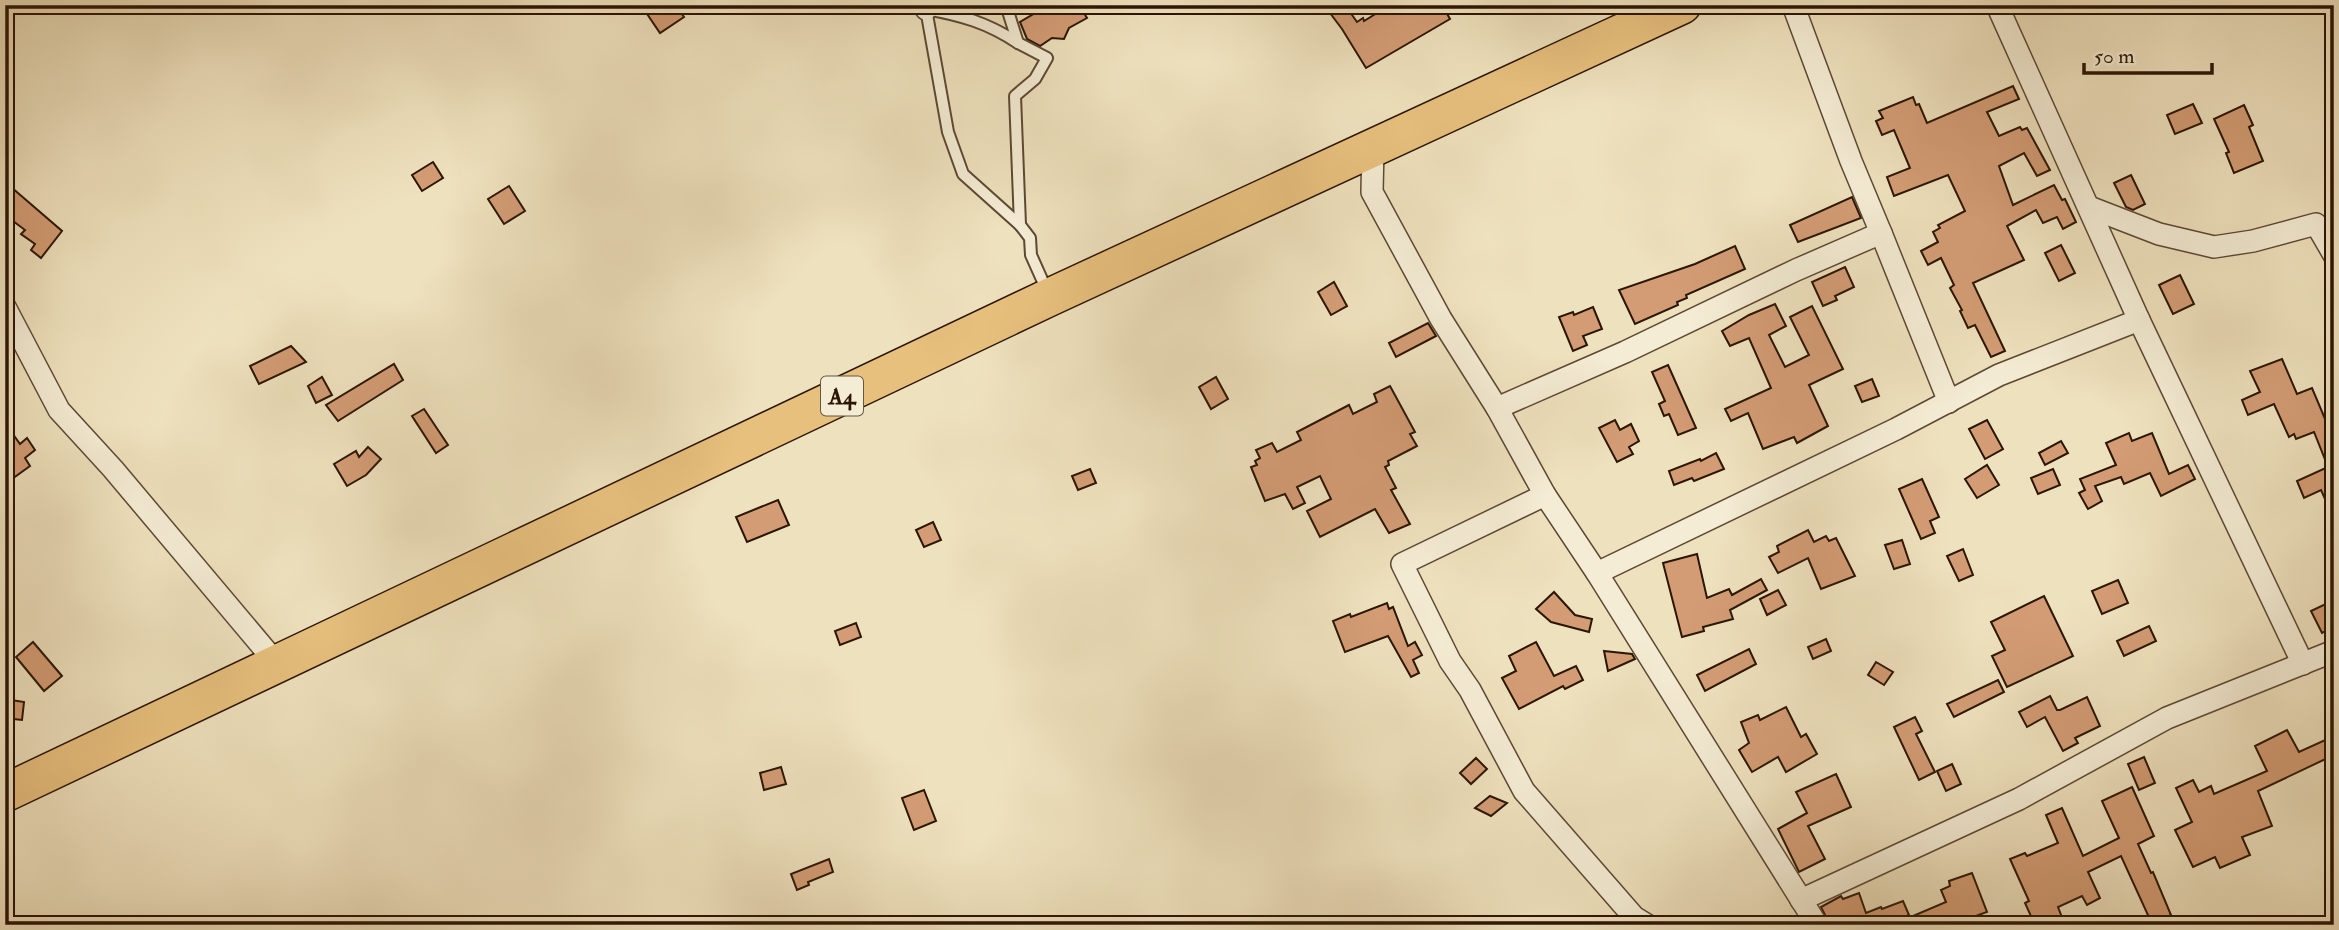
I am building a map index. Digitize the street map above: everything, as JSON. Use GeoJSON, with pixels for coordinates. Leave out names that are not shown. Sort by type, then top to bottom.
{"type":"FeatureCollection","features":[{"type":"Feature","properties":{"kind":"highway","name":"A4"},"geometry":{"type":"LineString","coordinates":[[5,793],[1050,296],[1682,5]]}},
{"type":"Feature","properties":{"kind":"street"},"geometry":{"type":"LineString","coordinates":[[1793,5],[1851,160],[1949,402]]}},
{"type":"Feature","properties":{"kind":"street"},"geometry":{"type":"LineString","coordinates":[[1997,5],[2139,320],[2303,664]]}},
{"type":"Feature","properties":{"kind":"street"},"geometry":{"type":"LineString","coordinates":[[1373,147],[1372,192],[1441,320],[1497,408],[1545,495],[1597,573],[1817,925]]}},
{"type":"Feature","properties":{"kind":"street"},"geometry":{"type":"LineString","coordinates":[[2089,207],[2159,234],[2214,247],[2253,241],[2316,225],[2334,255]]}},
{"type":"Feature","properties":{"kind":"street"},"geometry":{"type":"LineString","coordinates":[[1497,408],[1625,352],[1796,270],[1881,233]]}},
{"type":"Feature","properties":{"kind":"street"},"geometry":{"type":"LineString","coordinates":[[5,307],[59,410],[113,469],[278,665]]}},
{"type":"Feature","properties":{"kind":"street"},"geometry":{"type":"LineString","coordinates":[[1597,573],[1896,429],[1999,375],[2139,320]]}},
{"type":"Feature","properties":{"kind":"street"},"geometry":{"type":"LineString","coordinates":[[1545,495],[1402,564],[1450,661],[1470,690],[1524,791],[1634,917],[1647,925]]}},
{"type":"Feature","properties":{"kind":"street"},"geometry":{"type":"LineString","coordinates":[[1801,900],[2019,799],[2167,718],[2334,651]]}},
{"type":"Feature","properties":{"kind":"lane"},"geometry":{"type":"LineString","coordinates":[[1006,5],[1018,43]]}},
{"type":"Feature","properties":{"kind":"lane"},"geometry":{"type":"LineString","coordinates":[[1020,225],[1015,96],[1035,79],[1047,58],[995,28],[963,15],[927,7],[948,132],[964,174],[1020,225],[1030,238],[1031,255],[1050,296]]}},
{"type":"Feature","properties":{"kind":"building"},"geometry":{"type":"Polygon","coordinates":[[[641,5],[666,5],[670,10],[676,6],[684,17],[660,33],[641,5]]]}},
{"type":"Feature","properties":{"kind":"building"},"geometry":{"type":"Polygon","coordinates":[[[1049,5],[1079,5],[1087,18],[1069,28],[1064,39],[1052,38],[1040,46],[1027,39],[1020,22],[1049,5]]]}},
{"type":"Feature","properties":{"kind":"building"},"geometry":{"type":"Polygon","coordinates":[[[1324,5],[1345,5],[1357,22],[1363,18],[1364,21],[1390,5],[1442,5],[1450,19],[1366,68],[1324,5]]]}},
{"type":"Feature","properties":{"kind":"building"},"geometry":{"type":"Polygon","coordinates":[[[2013,86],[2019,99],[1987,112],[1999,136],[2020,127],[2022,130],[2027,128],[2050,170],[2037,176],[2024,153],[1999,166],[2013,205],[2054,185],[2062,200],[2065,199],[2076,222],[2063,229],[2057,217],[2043,223],[2036,210],[2007,226],[2024,260],[1973,283],[2005,351],[1991,357],[1975,325],[1968,328],[1950,288],[1954,285],[1941,258],[1928,265],[1921,251],[1938,242],[1933,232],[1940,228],[1938,225],[1965,211],[1948,175],[1894,196],[1887,177],[1910,168],[1894,130],[1882,135],[1876,121],[1883,118],[1879,111],[1913,97],[1927,123],[2013,86]]]}},
{"type":"Feature","properties":{"kind":"building"},"geometry":{"type":"Polygon","coordinates":[[[2193,104],[2202,123],[2175,134],[2167,115],[2193,104]]]}},
{"type":"Feature","properties":{"kind":"building"},"geometry":{"type":"Polygon","coordinates":[[[2244,105],[2253,125],[2249,127],[2263,161],[2234,173],[2226,153],[2229,152],[2214,119],[2244,105]]]}},
{"type":"Feature","properties":{"kind":"building"},"geometry":{"type":"Polygon","coordinates":[[[433,162],[443,178],[422,191],[412,175],[433,162]]]}},
{"type":"Feature","properties":{"kind":"building"},"geometry":{"type":"Polygon","coordinates":[[[2131,175],[2145,204],[2133,210],[2126,207],[2114,183],[2131,175]]]}},
{"type":"Feature","properties":{"kind":"building"},"geometry":{"type":"Polygon","coordinates":[[[509,186],[525,211],[504,224],[488,199],[509,186]]]}},
{"type":"Feature","properties":{"kind":"building"},"geometry":{"type":"Polygon","coordinates":[[[11,187],[62,231],[41,258],[31,250],[35,244],[21,234],[25,230],[5,215],[5,194],[11,187]]]}},
{"type":"Feature","properties":{"kind":"building"},"geometry":{"type":"Polygon","coordinates":[[[1852,197],[1861,218],[1798,242],[1790,225],[1852,197]]]}},
{"type":"Feature","properties":{"kind":"building"},"geometry":{"type":"Polygon","coordinates":[[[2061,245],[2075,273],[2059,281],[2045,253],[2061,245]]]}},
{"type":"Feature","properties":{"kind":"building"},"geometry":{"type":"Polygon","coordinates":[[[1735,246],[1745,269],[1686,295],[1687,298],[1677,302],[1678,305],[1635,324],[1619,290],[1695,264],[1735,246]]]}},
{"type":"Feature","properties":{"kind":"building"},"geometry":{"type":"Polygon","coordinates":[[[1845,267],[1854,287],[1835,296],[1837,300],[1823,306],[1812,282],[1845,267]]]}},
{"type":"Feature","properties":{"kind":"building"},"geometry":{"type":"Polygon","coordinates":[[[2180,275],[2194,304],[2173,314],[2159,285],[2180,275]]]}},
{"type":"Feature","properties":{"kind":"building"},"geometry":{"type":"Polygon","coordinates":[[[1334,282],[1347,306],[1331,315],[1318,292],[1334,282]]]}},
{"type":"Feature","properties":{"kind":"building"},"geometry":{"type":"Polygon","coordinates":[[[1775,304],[1786,326],[1769,335],[1785,367],[1809,355],[1790,317],[1812,306],[1843,369],[1809,385],[1828,426],[1797,443],[1794,437],[1763,449],[1748,413],[1731,421],[1725,409],[1771,388],[1749,338],[1730,346],[1722,331],[1775,304]]]}},
{"type":"Feature","properties":{"kind":"building"},"geometry":{"type":"Polygon","coordinates":[[[1593,307],[1602,329],[1583,336],[1587,345],[1573,351],[1559,317],[1573,312],[1574,315],[1593,307]]]}},
{"type":"Feature","properties":{"kind":"building"},"geometry":{"type":"Polygon","coordinates":[[[1428,323],[1436,336],[1396,357],[1389,343],[1428,323]]]}},
{"type":"Feature","properties":{"kind":"building"},"geometry":{"type":"Polygon","coordinates":[[[291,346],[306,362],[259,384],[250,366],[291,346]]]}},
{"type":"Feature","properties":{"kind":"building"},"geometry":{"type":"Polygon","coordinates":[[[2282,359],[2297,394],[2312,388],[2334,440],[2334,519],[2321,490],[2304,498],[2297,481],[2328,467],[2314,432],[2296,439],[2294,434],[2289,437],[2274,404],[2248,415],[2242,400],[2260,392],[2250,371],[2282,359]]]}},
{"type":"Feature","properties":{"kind":"building"},"geometry":{"type":"Polygon","coordinates":[[[394,364],[403,380],[338,421],[326,405],[394,364]]]}},
{"type":"Feature","properties":{"kind":"building"},"geometry":{"type":"Polygon","coordinates":[[[1668,365],[1696,428],[1678,435],[1669,414],[1664,416],[1659,404],[1665,401],[1652,372],[1668,365]]]}},
{"type":"Feature","properties":{"kind":"building"},"geometry":{"type":"Polygon","coordinates":[[[322,377],[332,395],[316,403],[308,386],[322,377]]]}},
{"type":"Feature","properties":{"kind":"building"},"geometry":{"type":"Polygon","coordinates":[[[1216,377],[1228,399],[1211,409],[1199,387],[1216,377]]]}},
{"type":"Feature","properties":{"kind":"building"},"geometry":{"type":"Polygon","coordinates":[[[1872,379],[1879,396],[1862,402],[1855,386],[1872,379]]]}},
{"type":"Feature","properties":{"kind":"building"},"geometry":{"type":"Polygon","coordinates":[[[1390,386],[1415,432],[1410,434],[1417,446],[1388,461],[1389,465],[1385,467],[1396,488],[1391,490],[1410,524],[1389,533],[1375,509],[1320,537],[1307,511],[1331,499],[1320,476],[1297,487],[1305,503],[1293,509],[1285,494],[1265,501],[1251,467],[1257,465],[1255,461],[1260,458],[1256,450],[1272,443],[1277,452],[1301,440],[1297,432],[1349,405],[1353,414],[1377,402],[1374,394],[1390,386]]]}},
{"type":"Feature","properties":{"kind":"building"},"geometry":{"type":"Polygon","coordinates":[[[424,409],[448,445],[436,453],[412,416],[424,409]]]}},
{"type":"Feature","properties":{"kind":"building"},"geometry":{"type":"Polygon","coordinates":[[[1615,420],[1620,430],[1631,424],[1639,441],[1629,447],[1633,454],[1617,462],[1599,428],[1615,420]]]}},
{"type":"Feature","properties":{"kind":"building"},"geometry":{"type":"Polygon","coordinates":[[[1987,420],[2003,449],[1985,459],[1969,429],[1987,420]]]}},
{"type":"Feature","properties":{"kind":"building"},"geometry":{"type":"Polygon","coordinates":[[[2129,433],[2132,441],[2152,433],[2169,474],[2188,465],[2195,479],[2161,496],[2150,473],[2124,484],[2121,477],[2095,486],[2102,501],[2088,509],[2079,493],[2085,490],[2080,479],[2116,465],[2106,443],[2129,433]]]}},
{"type":"Feature","properties":{"kind":"building"},"geometry":{"type":"Polygon","coordinates":[[[15,437],[20,444],[27,438],[35,450],[25,458],[30,466],[5,484],[5,444],[15,437]]]}},
{"type":"Feature","properties":{"kind":"building"},"geometry":{"type":"Polygon","coordinates":[[[2061,441],[2068,453],[2045,465],[2039,453],[2061,441]]]}},
{"type":"Feature","properties":{"kind":"building"},"geometry":{"type":"Polygon","coordinates":[[[368,447],[381,459],[366,475],[347,486],[334,464],[356,451],[359,457],[368,447]]]}},
{"type":"Feature","properties":{"kind":"building"},"geometry":{"type":"Polygon","coordinates":[[[1716,453],[1724,469],[1694,481],[1692,478],[1674,485],[1669,471],[1700,459],[1701,461],[1716,453]]]}},
{"type":"Feature","properties":{"kind":"building"},"geometry":{"type":"Polygon","coordinates":[[[1987,465],[1999,485],[1977,498],[1965,479],[1987,465]]]}},
{"type":"Feature","properties":{"kind":"building"},"geometry":{"type":"Polygon","coordinates":[[[1090,469],[1096,483],[1078,490],[1072,476],[1090,469]]]}},
{"type":"Feature","properties":{"kind":"building"},"geometry":{"type":"Polygon","coordinates":[[[2053,469],[2060,485],[2038,494],[2031,478],[2053,469]]]}},
{"type":"Feature","properties":{"kind":"building"},"geometry":{"type":"Polygon","coordinates":[[[1922,479],[1939,517],[1930,521],[1935,533],[1921,539],[1899,489],[1922,479]]]}},
{"type":"Feature","properties":{"kind":"building"},"geometry":{"type":"Polygon","coordinates":[[[778,500],[789,525],[747,542],[736,517],[778,500]]]}},
{"type":"Feature","properties":{"kind":"building"},"geometry":{"type":"Polygon","coordinates":[[[933,522],[941,540],[924,547],[916,530],[933,522]]]}},
{"type":"Feature","properties":{"kind":"building"},"geometry":{"type":"Polygon","coordinates":[[[1808,530],[1814,542],[1826,536],[1829,541],[1836,538],[1855,576],[1821,589],[1808,558],[1778,573],[1769,557],[1779,552],[1777,546],[1808,530]]]}},
{"type":"Feature","properties":{"kind":"building"},"geometry":{"type":"Polygon","coordinates":[[[1902,540],[1910,564],[1894,569],[1885,545],[1902,540]]]}},
{"type":"Feature","properties":{"kind":"building"},"geometry":{"type":"Polygon","coordinates":[[[1963,549],[1973,575],[1959,581],[1947,556],[1963,549]]]}},
{"type":"Feature","properties":{"kind":"building"},"geometry":{"type":"Polygon","coordinates":[[[1697,554],[1707,598],[1729,589],[1732,595],[1761,579],[1767,590],[1730,610],[1733,619],[1703,627],[1704,631],[1682,637],[1663,563],[1697,554]]]}},
{"type":"Feature","properties":{"kind":"building"},"geometry":{"type":"Polygon","coordinates":[[[2118,580],[2128,603],[2102,614],[2092,591],[2118,580]]]}},
{"type":"Feature","properties":{"kind":"building"},"geometry":{"type":"Polygon","coordinates":[[[1778,590],[1786,605],[1767,615],[1760,599],[1778,590]]]}},
{"type":"Feature","properties":{"kind":"building"},"geometry":{"type":"Polygon","coordinates":[[[1554,592],[1575,615],[1592,619],[1589,632],[1551,622],[1536,609],[1554,592]]]}},
{"type":"Feature","properties":{"kind":"building"},"geometry":{"type":"Polygon","coordinates":[[[2044,596],[2073,656],[2007,687],[1992,656],[2005,650],[1991,622],[2044,596]]]}},
{"type":"Feature","properties":{"kind":"building"},"geometry":{"type":"Polygon","coordinates":[[[2334,600],[2334,627],[2322,633],[2311,611],[2334,600]]]}},
{"type":"Feature","properties":{"kind":"building"},"geometry":{"type":"Polygon","coordinates":[[[1387,603],[1389,609],[1393,607],[1408,646],[1415,642],[1422,655],[1413,660],[1419,673],[1411,677],[1388,636],[1345,652],[1333,621],[1387,603]]]}},
{"type":"Feature","properties":{"kind":"building"},"geometry":{"type":"Polygon","coordinates":[[[856,623],[861,637],[840,645],[835,631],[856,623]]]}},
{"type":"Feature","properties":{"kind":"building"},"geometry":{"type":"Polygon","coordinates":[[[2149,626],[2156,641],[2124,656],[2117,641],[2149,626]]]}},
{"type":"Feature","properties":{"kind":"building"},"geometry":{"type":"Polygon","coordinates":[[[1826,639],[1831,651],[1813,659],[1808,647],[1826,639]]]}},
{"type":"Feature","properties":{"kind":"building"},"geometry":{"type":"Polygon","coordinates":[[[33,642],[62,676],[44,691],[16,657],[33,642]]]}},
{"type":"Feature","properties":{"kind":"building"},"geometry":{"type":"Polygon","coordinates":[[[1536,642],[1554,676],[1576,666],[1583,680],[1565,689],[1563,686],[1519,709],[1502,678],[1516,671],[1509,656],[1536,642]]]}},
{"type":"Feature","properties":{"kind":"building"},"geometry":{"type":"Polygon","coordinates":[[[1749,649],[1756,664],[1705,691],[1697,675],[1749,649]]]}},
{"type":"Feature","properties":{"kind":"building"},"geometry":{"type":"Polygon","coordinates":[[[1604,651],[1632,654],[1635,659],[1608,671],[1604,651]]]}},
{"type":"Feature","properties":{"kind":"building"},"geometry":{"type":"Polygon","coordinates":[[[1876,662],[1893,672],[1884,685],[1868,675],[1876,662]]]}},
{"type":"Feature","properties":{"kind":"building"},"geometry":{"type":"Polygon","coordinates":[[[1998,680],[2004,692],[1954,717],[1947,704],[1998,680]]]}},
{"type":"Feature","properties":{"kind":"building"},"geometry":{"type":"Polygon","coordinates":[[[2050,696],[2057,710],[2087,697],[2100,726],[2075,738],[2078,743],[2063,751],[2045,717],[2027,727],[2019,712],[2050,696]]]}},
{"type":"Feature","properties":{"kind":"building"},"geometry":{"type":"Polygon","coordinates":[[[5,699],[24,702],[22,720],[5,718],[5,699]]]}},
{"type":"Feature","properties":{"kind":"building"},"geometry":{"type":"Polygon","coordinates":[[[1786,707],[1801,737],[1806,734],[1817,754],[1786,772],[1778,757],[1752,772],[1739,750],[1749,743],[1741,722],[1758,715],[1760,720],[1786,707]]]}},
{"type":"Feature","properties":{"kind":"building"},"geometry":{"type":"Polygon","coordinates":[[[1915,717],[1922,731],[1916,734],[1935,772],[1919,780],[1894,727],[1915,717]]]}},
{"type":"Feature","properties":{"kind":"building"},"geometry":{"type":"Polygon","coordinates":[[[2287,730],[2299,752],[2334,736],[2334,755],[2258,791],[2272,826],[2242,837],[2250,855],[2220,868],[2215,857],[2193,867],[2175,830],[2192,822],[2176,788],[2193,780],[2199,792],[2211,786],[2214,794],[2267,771],[2255,746],[2287,730]]]}},
{"type":"Feature","properties":{"kind":"building"},"geometry":{"type":"Polygon","coordinates":[[[2144,757],[2155,783],[2139,790],[2128,764],[2144,757]]]}},
{"type":"Feature","properties":{"kind":"building"},"geometry":{"type":"Polygon","coordinates":[[[1476,758],[1487,769],[1471,784],[1460,773],[1476,758]]]}},
{"type":"Feature","properties":{"kind":"building"},"geometry":{"type":"Polygon","coordinates":[[[1952,764],[1961,784],[1946,791],[1937,771],[1952,764]]]}},
{"type":"Feature","properties":{"kind":"building"},"geometry":{"type":"Polygon","coordinates":[[[781,767],[786,784],[764,790],[760,773],[781,767]]]}},
{"type":"Feature","properties":{"kind":"building"},"geometry":{"type":"Polygon","coordinates":[[[1836,774],[1851,807],[1808,826],[1825,859],[1799,872],[1778,829],[1807,813],[1796,792],[1836,774]]]}},
{"type":"Feature","properties":{"kind":"building"},"geometry":{"type":"Polygon","coordinates":[[[2132,787],[2154,836],[2138,844],[2171,915],[2152,924],[2121,856],[2088,872],[2100,898],[2087,905],[2082,896],[2058,907],[2065,925],[2035,925],[2025,903],[2029,901],[2010,859],[2025,853],[2027,856],[2058,843],[2046,815],[2062,808],[2083,856],[2119,838],[2102,801],[2132,787]]]}},
{"type":"Feature","properties":{"kind":"building"},"geometry":{"type":"Polygon","coordinates":[[[924,790],[936,821],[914,830],[902,798],[924,790]]]}},
{"type":"Feature","properties":{"kind":"building"},"geometry":{"type":"Polygon","coordinates":[[[1490,796],[1507,803],[1491,816],[1475,808],[1490,796]]]}},
{"type":"Feature","properties":{"kind":"building"},"geometry":{"type":"Polygon","coordinates":[[[829,859],[833,872],[808,882],[809,885],[797,890],[791,874],[829,859]]]}},
{"type":"Feature","properties":{"kind":"building"},"geometry":{"type":"Polygon","coordinates":[[[1972,873],[1987,912],[1951,925],[1892,925],[1946,902],[1941,890],[1950,886],[1949,881],[1972,873]]]}},
{"type":"Feature","properties":{"kind":"building"},"geometry":{"type":"Polygon","coordinates":[[[1859,893],[1866,913],[1903,901],[1909,915],[1887,925],[1830,925],[1821,907],[1841,896],[1843,899],[1859,893]]]}}]}
